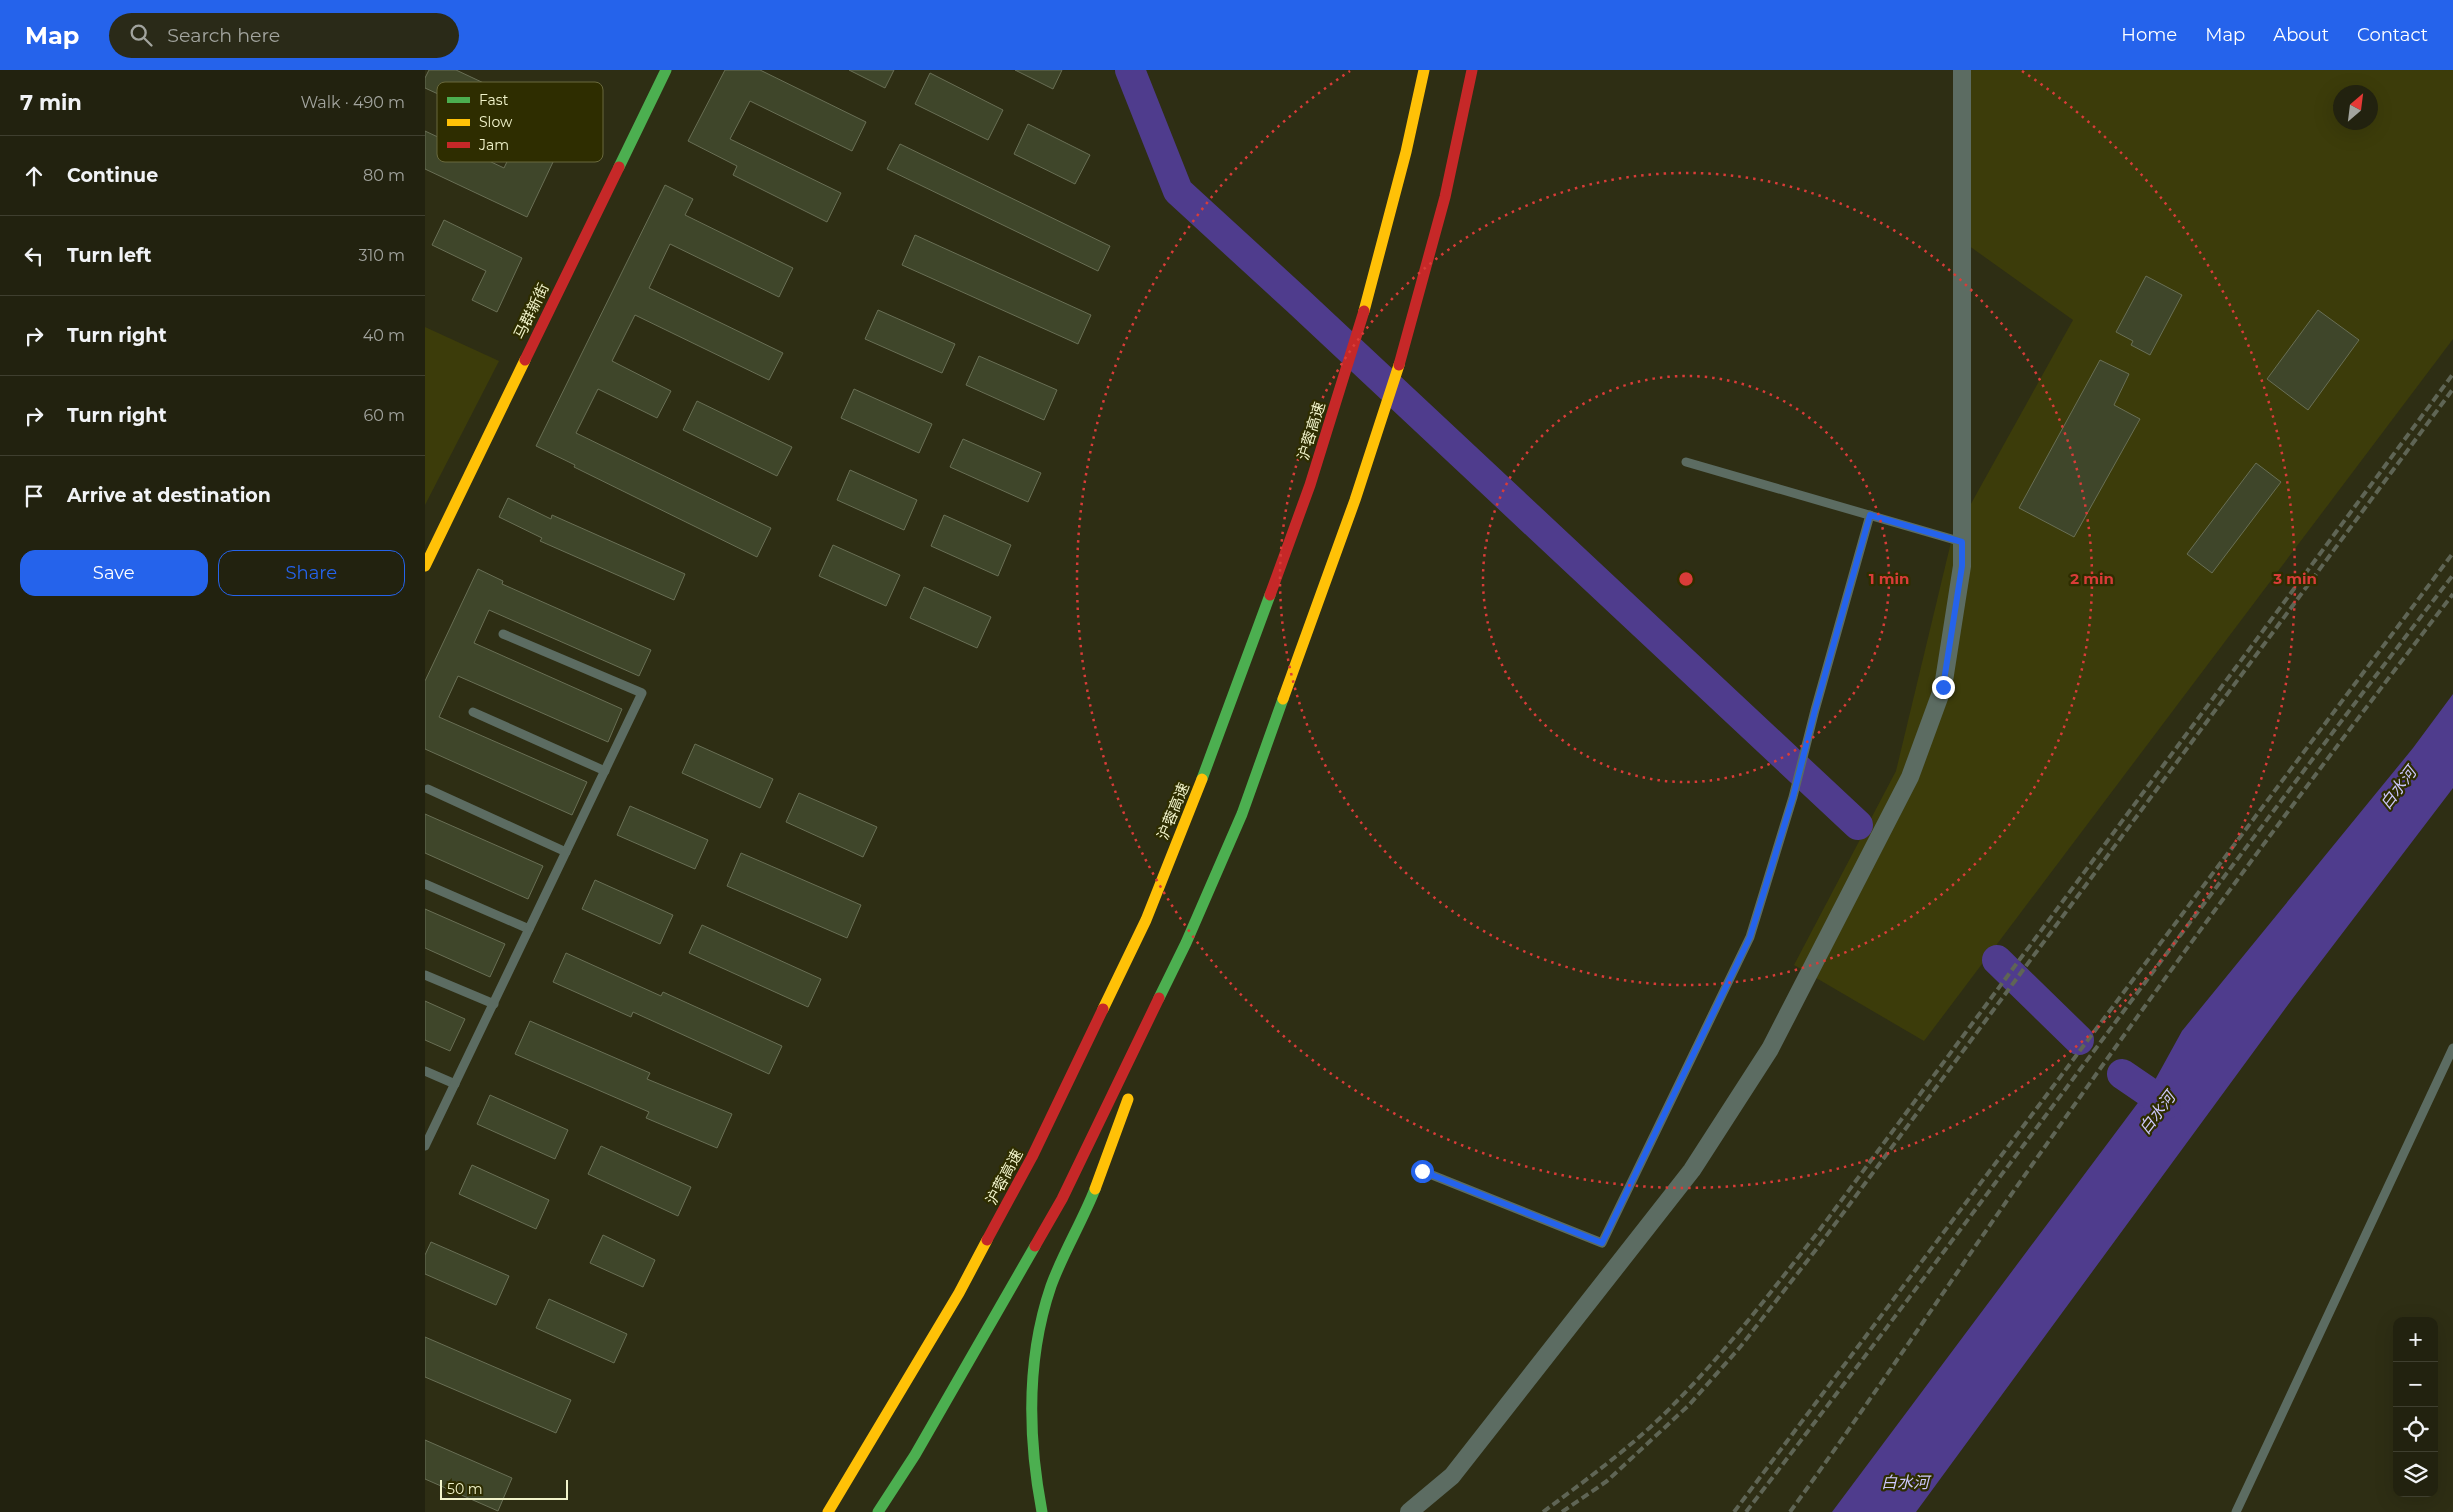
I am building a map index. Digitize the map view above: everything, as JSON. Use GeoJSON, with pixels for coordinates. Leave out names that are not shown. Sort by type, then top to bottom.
{"type":"FeatureCollection","features":[{"type":"Feature","properties":{"kind":"main road","name":"马群新街"},"geometry":{"type":"LineString","coordinates":[[425,566],[666,70]]}},
{"type":"Feature","properties":{"kind":"main road","name":"沪蓉高速"},"geometry":{"type":"LineString","coordinates":[[828,1512],[972,1268],[1032,1157],[1146,920],[1230,708],[1310,485],[1361,321],[1406,152],[1424,70]]}},
{"type":"Feature","properties":{"kind":"main road"},"geometry":{"type":"LineString","coordinates":[[878,1512],[915,1455],[1062,1199],[1186,943],[1242,814],[1355,500],[1403,354],[1445,197],[1472,70]]}},
{"type":"Feature","properties":{"kind":"main road"},"geometry":{"type":"LineString","coordinates":[[1141,1063],[1186,943]]}},
{"type":"Feature","properties":{"kind":"main road"},"geometry":{"type":"LineString","coordinates":[[1041,1512],[1031,1445],[1031,1399],[1036,1349],[1048,1295],[1086,1211],[1131,1091]]}},
{"type":"Feature","properties":{"kind":"street"},"geometry":{"type":"LineString","coordinates":[[1409,1512],[1452,1476],[1692,1170],[1770,1049],[1913,768],[1943,687],[1962,566],[1962,70]]}},
{"type":"Feature","properties":{"kind":"lane"},"geometry":{"type":"LineString","coordinates":[[1686,462],[1962,542]]}},
{"type":"Feature","properties":{"kind":"lane"},"geometry":{"type":"LineString","coordinates":[[1422,1171],[1602,1243],[1750,937],[1793,797],[1815,710],[1870,515]]}},
{"type":"Feature","properties":{"kind":"lane"},"geometry":{"type":"LineString","coordinates":[[425,1146],[642,693],[503,634]]}},
{"type":"Feature","properties":{"kind":"lane"},"geometry":{"type":"LineString","coordinates":[[473,712],[605,771]]}},
{"type":"Feature","properties":{"kind":"lane"},"geometry":{"type":"LineString","coordinates":[[429,788],[566,852]]}},
{"type":"Feature","properties":{"kind":"lane"},"geometry":{"type":"LineString","coordinates":[[425,884],[529,929]]}},
{"type":"Feature","properties":{"kind":"lane"},"geometry":{"type":"LineString","coordinates":[[425,975],[494,1004]]}},
{"type":"Feature","properties":{"kind":"lane"},"geometry":{"type":"LineString","coordinates":[[2236,1512],[2453,1048]]}},
{"type":"Feature","properties":{"kind":"lane"},"geometry":{"type":"LineString","coordinates":[[425,1071],[455,1084]]}},
{"type":"Feature","properties":{"kind":"shaded area"},"geometry":{"type":"Polygon","coordinates":[[[1960,70],[2453,70],[2453,339],[1924,1041],[1794,965],[1896,771],[1952,538],[2073,320],[1958,238],[1960,70]]]}},
{"type":"Feature","properties":{"kind":"shaded area"},"geometry":{"type":"Polygon","coordinates":[[[425,327],[499,361],[425,505],[425,327]]]}},
{"type":"Feature","properties":{"kind":"water","name":"白水河"},"geometry":{"type":"Polygon","coordinates":[[[2453,694],[2453,788],[2293,998],[1916,1512],[1832,1512],[2155,1080],[2182,1031],[2413,748],[2453,694]]]}},
{"type":"Feature","properties":{"kind":"building"},"geometry":{"type":"Polygon","coordinates":[[[429,70],[456,70],[482,82],[437,82],[437,94],[425,88],[425,78],[429,70]]]}},
{"type":"Feature","properties":{"kind":"building"},"geometry":{"type":"Polygon","coordinates":[[[725,70],[760,70],[866,122],[852,151],[750,101],[730,139],[841,193],[827,222],[733,175],[737,166],[688,141],[725,70]]]}},
{"type":"Feature","properties":{"kind":"building"},"geometry":{"type":"Polygon","coordinates":[[[849,70],[894,70],[885,88],[849,70]]]}},
{"type":"Feature","properties":{"kind":"building"},"geometry":{"type":"Polygon","coordinates":[[[1015,70],[1062,70],[1053,89],[1015,70]]]}},
{"type":"Feature","properties":{"kind":"building"},"geometry":{"type":"Polygon","coordinates":[[[930,73],[1003,110],[988,140],[915,104],[930,73]]]}},
{"type":"Feature","properties":{"kind":"building"},"geometry":{"type":"Polygon","coordinates":[[[1028,124],[1090,155],[1075,184],[1014,154],[1028,124]]]}},
{"type":"Feature","properties":{"kind":"building"},"geometry":{"type":"Polygon","coordinates":[[[425,131],[437,137],[437,162],[491,162],[504,168],[507,162],[553,162],[527,217],[425,169],[425,131]]]}},
{"type":"Feature","properties":{"kind":"building"},"geometry":{"type":"Polygon","coordinates":[[[900,144],[1110,246],[1098,271],[887,169],[900,144]]]}},
{"type":"Feature","properties":{"kind":"building"},"geometry":{"type":"Polygon","coordinates":[[[665,185],[693,199],[685,215],[793,268],[779,297],[670,244],[649,288],[783,353],[769,380],[635,315],[612,361],[671,391],[657,418],[598,389],[576,433],[771,528],[757,557],[574,467],[575,465],[536,446],[665,185]]]}},
{"type":"Feature","properties":{"kind":"building"},"geometry":{"type":"Polygon","coordinates":[[[444,220],[522,258],[497,312],[472,300],[486,271],[432,245],[444,220]]]}},
{"type":"Feature","properties":{"kind":"building"},"geometry":{"type":"Polygon","coordinates":[[[915,235],[1091,315],[1078,344],[902,265],[915,235]]]}},
{"type":"Feature","properties":{"kind":"building"},"geometry":{"type":"Polygon","coordinates":[[[2146,276],[2182,295],[2150,355],[2131,345],[2133,341],[2116,332],[2146,276]]]}},
{"type":"Feature","properties":{"kind":"building"},"geometry":{"type":"Polygon","coordinates":[[[878,310],[955,344],[942,373],[865,339],[878,310]]]}},
{"type":"Feature","properties":{"kind":"building"},"geometry":{"type":"Polygon","coordinates":[[[2318,310],[2359,340],[2308,410],[2267,379],[2318,310]]]}},
{"type":"Feature","properties":{"kind":"building"},"geometry":{"type":"Polygon","coordinates":[[[979,356],[1057,390],[1044,420],[966,385],[979,356]]]}},
{"type":"Feature","properties":{"kind":"building"},"geometry":{"type":"Polygon","coordinates":[[[2100,360],[2129,374],[2114,405],[2140,419],[2074,537],[2019,508],[2100,360]]]}},
{"type":"Feature","properties":{"kind":"building"},"geometry":{"type":"Polygon","coordinates":[[[854,389],[932,424],[919,453],[841,418],[854,389]]]}},
{"type":"Feature","properties":{"kind":"building"},"geometry":{"type":"Polygon","coordinates":[[[697,401],[792,447],[777,476],[683,430],[697,401]]]}},
{"type":"Feature","properties":{"kind":"building"},"geometry":{"type":"Polygon","coordinates":[[[963,439],[1041,473],[1028,502],[950,467],[963,439]]]}},
{"type":"Feature","properties":{"kind":"building"},"geometry":{"type":"Polygon","coordinates":[[[2256,463],[2281,482],[2212,573],[2187,554],[2256,463]]]}},
{"type":"Feature","properties":{"kind":"building"},"geometry":{"type":"Polygon","coordinates":[[[850,470],[917,500],[904,530],[837,500],[850,470]]]}},
{"type":"Feature","properties":{"kind":"building"},"geometry":{"type":"Polygon","coordinates":[[[508,498],[551,519],[552,515],[685,574],[674,600],[540,541],[542,538],[499,517],[508,498]]]}},
{"type":"Feature","properties":{"kind":"building"},"geometry":{"type":"Polygon","coordinates":[[[944,515],[1011,545],[998,576],[931,546],[944,515]]]}},
{"type":"Feature","properties":{"kind":"building"},"geometry":{"type":"Polygon","coordinates":[[[833,545],[900,575],[886,606],[819,576],[833,545]]]}},
{"type":"Feature","properties":{"kind":"building"},"geometry":{"type":"Polygon","coordinates":[[[478,569],[503,581],[502,584],[651,650],[639,676],[489,610],[474,643],[622,709],[608,742],[458,676],[439,717],[587,782],[572,815],[425,749],[425,681],[478,569]]]}},
{"type":"Feature","properties":{"kind":"building"},"geometry":{"type":"Polygon","coordinates":[[[924,587],[991,617],[977,648],[910,618],[924,587]]]}},
{"type":"Feature","properties":{"kind":"building"},"geometry":{"type":"Polygon","coordinates":[[[695,744],[773,779],[760,808],[682,773],[695,744]]]}},
{"type":"Feature","properties":{"kind":"building"},"geometry":{"type":"Polygon","coordinates":[[[799,793],[877,827],[863,857],[786,822],[799,793]]]}},
{"type":"Feature","properties":{"kind":"building"},"geometry":{"type":"Polygon","coordinates":[[[630,806],[708,840],[695,869],[617,835],[630,806]]]}},
{"type":"Feature","properties":{"kind":"building"},"geometry":{"type":"Polygon","coordinates":[[[425,814],[543,866],[528,899],[425,853],[425,814]]]}},
{"type":"Feature","properties":{"kind":"building"},"geometry":{"type":"Polygon","coordinates":[[[741,853],[861,905],[847,938],[727,886],[741,853]]]}},
{"type":"Feature","properties":{"kind":"building"},"geometry":{"type":"Polygon","coordinates":[[[595,880],[673,915],[660,944],[582,909],[595,880]]]}},
{"type":"Feature","properties":{"kind":"building"},"geometry":{"type":"Polygon","coordinates":[[[425,909],[505,944],[490,977],[425,948],[425,909]]]}},
{"type":"Feature","properties":{"kind":"building"},"geometry":{"type":"Polygon","coordinates":[[[702,925],[821,979],[808,1007],[689,953],[702,925]]]}},
{"type":"Feature","properties":{"kind":"building"},"geometry":{"type":"Polygon","coordinates":[[[566,953],[661,996],[663,992],[782,1046],[769,1074],[633,1012],[631,1017],[553,982],[566,953]]]}},
{"type":"Feature","properties":{"kind":"building"},"geometry":{"type":"Polygon","coordinates":[[[425,1001],[465,1019],[450,1051],[425,1040],[425,1001]]]}},
{"type":"Feature","properties":{"kind":"building"},"geometry":{"type":"Polygon","coordinates":[[[530,1021],[650,1073],[647,1079],[732,1114],[717,1148],[646,1118],[649,1112],[515,1054],[530,1021]]]}},
{"type":"Feature","properties":{"kind":"building"},"geometry":{"type":"Polygon","coordinates":[[[490,1095],[568,1130],[555,1159],[477,1124],[490,1095]]]}},
{"type":"Feature","properties":{"kind":"building"},"geometry":{"type":"Polygon","coordinates":[[[601,1146],[691,1187],[678,1216],[588,1174],[601,1146]]]}},
{"type":"Feature","properties":{"kind":"building"},"geometry":{"type":"Polygon","coordinates":[[[472,1165],[549,1200],[536,1229],[459,1194],[472,1165]]]}},
{"type":"Feature","properties":{"kind":"building"},"geometry":{"type":"Polygon","coordinates":[[[603,1235],[655,1260],[643,1287],[590,1263],[603,1235]]]}},
{"type":"Feature","properties":{"kind":"building"},"geometry":{"type":"Polygon","coordinates":[[[431,1242],[509,1276],[496,1305],[425,1274],[425,1255],[431,1242]]]}},
{"type":"Feature","properties":{"kind":"building"},"geometry":{"type":"Polygon","coordinates":[[[549,1299],[627,1334],[614,1363],[536,1328],[549,1299]]]}},
{"type":"Feature","properties":{"kind":"building"},"geometry":{"type":"Polygon","coordinates":[[[425,1337],[571,1400],[556,1433],[425,1377],[425,1337]]]}},
{"type":"Feature","properties":{"kind":"building"},"geometry":{"type":"Polygon","coordinates":[[[425,1440],[512,1478],[498,1511],[425,1479],[425,1440]]]}},
{"type":"Feature","properties":{"kind":"waterway"},"geometry":{"type":"LineString","coordinates":[[1130,70],[1178,191],[1858,825]]}},
{"type":"Feature","properties":{"kind":"waterway"},"geometry":{"type":"LineString","coordinates":[[1997,960],[2079,1040]]}},
{"type":"Feature","properties":{"kind":"waterway"},"geometry":{"type":"LineString","coordinates":[[2122,1074],[2166,1104]]}},
{"type":"Feature","properties":{"kind":"railway"},"geometry":{"type":"LineString","coordinates":[[1543,1512],[1613,1459],[1662,1416],[1715,1360],[1767,1297],[1818,1232],[2453,374]]}},
{"type":"Feature","properties":{"kind":"railway"},"geometry":{"type":"LineString","coordinates":[[1562,1512],[1607,1481],[1689,1405],[1741,1346],[1818,1247],[2453,389]]}},
{"type":"Feature","properties":{"kind":"railway"},"geometry":{"type":"LineString","coordinates":[[1734,1512],[2453,553]]}},
{"type":"Feature","properties":{"kind":"railway"},"geometry":{"type":"LineString","coordinates":[[1746,1512],[2453,575]]}},
{"type":"Feature","properties":{"kind":"railway"},"geometry":{"type":"LineString","coordinates":[[1790,1512],[2012,1193],[2144,1008],[2297,800],[2453,594]]}},
{"type":"Feature","properties":{"kind":"traffic: fast"},"geometry":{"type":"LineString","coordinates":[[619,167],[666,70]]}},
{"type":"Feature","properties":{"kind":"traffic: fast"},"geometry":{"type":"LineString","coordinates":[[1202,779],[1270,595]]}},
{"type":"Feature","properties":{"kind":"traffic: fast"},"geometry":{"type":"LineString","coordinates":[[1159,998],[1186,943],[1242,814],[1283,699]]}},
{"type":"Feature","properties":{"kind":"traffic: fast"},"geometry":{"type":"LineString","coordinates":[[1042,1512],[1037,1484],[1032,1427],[1033,1370],[1037,1342],[1051,1286],[1095,1189]]}},
{"type":"Feature","properties":{"kind":"traffic: fast"},"geometry":{"type":"LineString","coordinates":[[878,1512],[915,1455],[1035,1246]]}},
{"type":"Feature","properties":{"kind":"traffic: slow"},"geometry":{"type":"LineString","coordinates":[[1364,311],[1406,152],[1424,70]]}},
{"type":"Feature","properties":{"kind":"traffic: slow"},"geometry":{"type":"LineString","coordinates":[[425,566],[525,360]]}},
{"type":"Feature","properties":{"kind":"traffic: slow"},"geometry":{"type":"LineString","coordinates":[[1283,699],[1355,500],[1399,365]]}},
{"type":"Feature","properties":{"kind":"traffic: slow"},"geometry":{"type":"LineString","coordinates":[[1103,1009],[1146,920],[1202,779]]}},
{"type":"Feature","properties":{"kind":"traffic: slow"},"geometry":{"type":"LineString","coordinates":[[1095,1189],[1128,1099]]}},
{"type":"Feature","properties":{"kind":"traffic: slow"},"geometry":{"type":"LineString","coordinates":[[828,1512],[959,1293],[987,1240]]}},
{"type":"Feature","properties":{"kind":"traffic: jam"},"geometry":{"type":"LineString","coordinates":[[1399,365],[1445,197],[1472,70]]}},
{"type":"Feature","properties":{"kind":"traffic: jam"},"geometry":{"type":"LineString","coordinates":[[525,360],[619,167]]}},
{"type":"Feature","properties":{"kind":"traffic: jam"},"geometry":{"type":"LineString","coordinates":[[1270,595],[1310,485],[1364,311]]}},
{"type":"Feature","properties":{"kind":"traffic: jam"},"geometry":{"type":"LineString","coordinates":[[1035,1246],[1062,1199],[1159,998]]}},
{"type":"Feature","properties":{"kind":"traffic: jam"},"geometry":{"type":"LineString","coordinates":[[987,1240],[1032,1157],[1103,1009]]}},
{"type":"Feature","properties":{"kind":"route"},"geometry":{"type":"LineString","coordinates":[[1422,1171],[1602,1243],[1750,937],[1793,797],[1815,710],[1870,515],[1962,542],[1962,566],[1943,687]]}}]}
